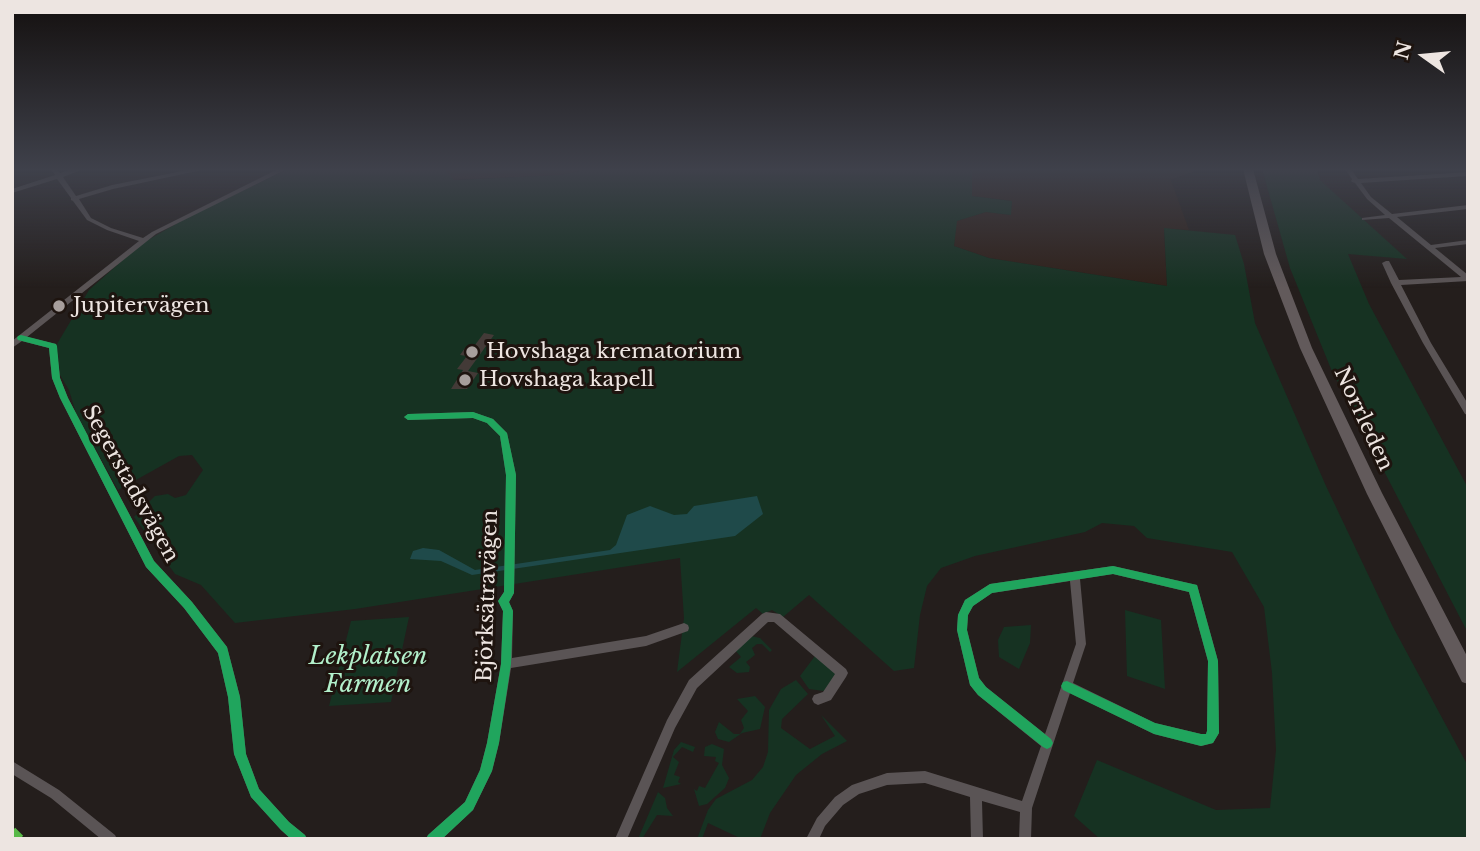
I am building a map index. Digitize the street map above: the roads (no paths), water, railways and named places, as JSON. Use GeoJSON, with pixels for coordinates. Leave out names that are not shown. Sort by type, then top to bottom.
{"type":"FeatureCollection","features":[{"type":"Feature","properties":{"kind":"highway","name":"Norrleden"},"geometry":{"type":"LineString","coordinates":[[1258,209],[1270,254],[1306,348],[1375,494],[1468,676]]}},
{"type":"Feature","properties":{"kind":"highway","name":"Norrleden"},"geometry":{"type":"LineString","coordinates":[[1264,209],[1276,255],[1313,348],[1468,659]]}},
{"type":"Feature","properties":{"kind":"street"},"geometry":{"type":"LineString","coordinates":[[81,209],[89,219],[143,240]]}},
{"type":"Feature","properties":{"kind":"street"},"geometry":{"type":"LineString","coordinates":[[12,345],[143,240],[201,209]]}},
{"type":"Feature","properties":{"kind":"street"},"geometry":{"type":"LineString","coordinates":[[1383,209],[1468,279]]}},
{"type":"Feature","properties":{"kind":"street"},"geometry":{"type":"LineString","coordinates":[[1364,219],[1453,209]]}},
{"type":"Feature","properties":{"kind":"street"},"geometry":{"type":"LineString","coordinates":[[1430,247],[1468,242]]}},
{"type":"Feature","properties":{"kind":"street"},"geometry":{"type":"LineString","coordinates":[[1386,263],[1468,412]]}},
{"type":"Feature","properties":{"kind":"street"},"geometry":{"type":"LineString","coordinates":[[1395,283],[1468,279]]}},
{"type":"Feature","properties":{"kind":"street","name":"Segerstadsvägen"},"geometry":{"type":"LineString","coordinates":[[21,338],[53,346],[56,378],[64,398],[150,564],[188,605],[223,651],[234,697],[240,754],[247,776],[267,808],[301,839]]}},
{"type":"Feature","properties":{"kind":"street","name":"Björksätravägen"},"geometry":{"type":"LineString","coordinates":[[408,417],[473,415],[490,421],[503,435],[512,475],[509,593],[503,601],[508,611],[506,664],[494,743],[479,789],[468,806],[432,839]]}},
{"type":"Feature","properties":{"kind":"street"},"geometry":{"type":"LineString","coordinates":[[1047,743],[978,687],[964,650],[963,615],[969,603],[990,589],[1075,578],[1113,570],[1193,588],[1213,661],[1213,733],[1209,739],[1201,740],[1154,727],[1067,686]]}},
{"type":"Feature","properties":{"kind":"street"},"geometry":{"type":"LineString","coordinates":[[1025,839],[1026,808],[1081,645],[1075,578]]}},
{"type":"Feature","properties":{"kind":"street"},"geometry":{"type":"LineString","coordinates":[[621,839],[671,724],[693,684],[766,617],[776,617],[842,673],[827,696],[818,699]]}},
{"type":"Feature","properties":{"kind":"street"},"geometry":{"type":"LineString","coordinates":[[506,664],[646,641],[684,628]]}},
{"type":"Feature","properties":{"kind":"street"},"geometry":{"type":"LineString","coordinates":[[12,767],[64,800],[111,839]]}},
{"type":"Feature","properties":{"kind":"street"},"geometry":{"type":"LineString","coordinates":[[812,839],[821,822],[839,801],[873,782],[899,777],[925,777],[1026,808]]}},
{"type":"Feature","properties":{"kind":"street"},"geometry":{"type":"LineString","coordinates":[[976,792],[977,839]]}},
{"type":"Feature","properties":{"kind":"water"},"geometry":{"type":"Polygon","coordinates":[[[757,496],[763,514],[735,536],[472,575],[441,561],[410,559],[413,551],[423,548],[439,550],[475,570],[610,550],[616,545],[627,515],[650,506],[674,515],[687,514],[694,506],[757,496]]]}},
{"type":"Feature","properties":{"kind":"place","name":"Jupitervägen"},"geometry":{"type":"Point","coordinates":[59,306]}},
{"type":"Feature","properties":{"kind":"place","name":"Hovshaga krematorium"},"geometry":{"type":"Point","coordinates":[472,352]}},
{"type":"Feature","properties":{"kind":"place","name":"Hovshaga kapell"},"geometry":{"type":"Point","coordinates":[465,380]}},
{"type":"Feature","properties":{"kind":"park label","name":"Lekplatsen Farmen"},"geometry":{"type":"Point","coordinates":[368,671]}}]}
